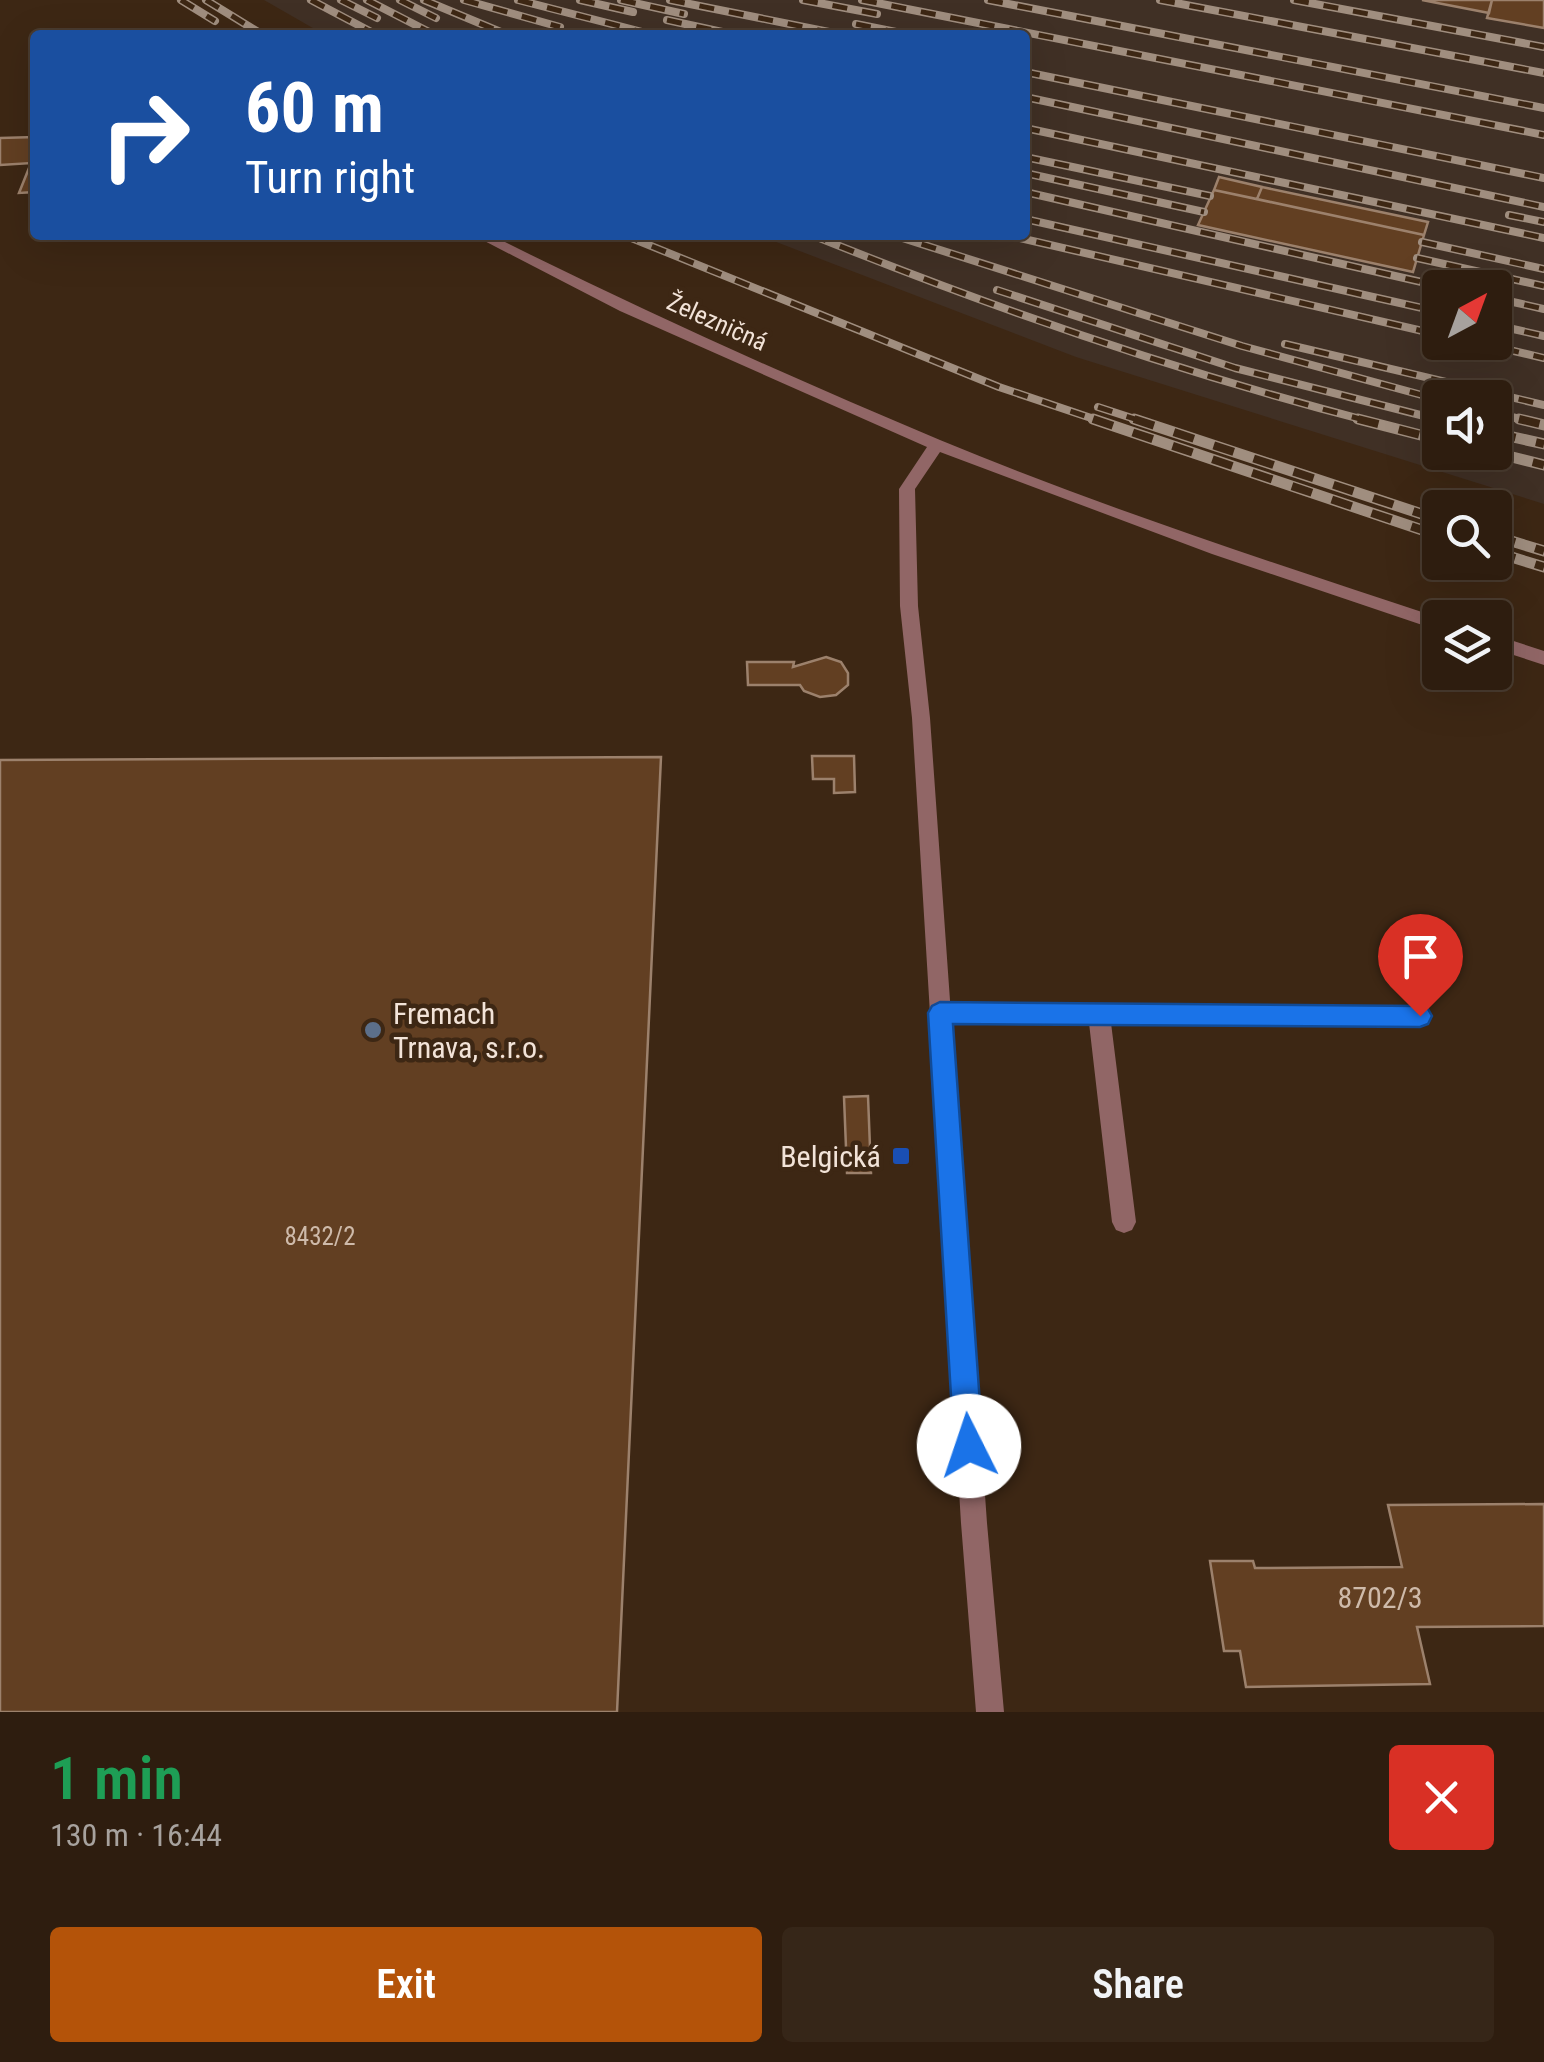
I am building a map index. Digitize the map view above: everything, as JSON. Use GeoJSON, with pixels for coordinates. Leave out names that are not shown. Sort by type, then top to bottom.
{"type":"FeatureCollection","features":[{"type":"Feature","properties":{"kind":"street","name":"Železničná"},"geometry":{"type":"LineString","coordinates":[[490,240],[625,308],[937,446],[1218,550],[1422,619]]}},
{"type":"Feature","properties":{"kind":"street"},"geometry":{"type":"LineString","coordinates":[[937,446],[907,489],[909,606],[921,718],[990,1712]]}},
{"type":"Feature","properties":{"kind":"street"},"geometry":{"type":"LineString","coordinates":[[1512,648],[1544,658]]}},
{"type":"Feature","properties":{"kind":"street"},"geometry":{"type":"LineString","coordinates":[[940,1013],[1420,1016]]}},
{"type":"Feature","properties":{"kind":"street"},"geometry":{"type":"LineString","coordinates":[[1099,1014],[1124,1222]]}},
{"type":"Feature","properties":{"kind":"shaded area"},"geometry":{"type":"Polygon","coordinates":[[[264,0],[1544,0],[1544,504],[1512,494],[1512,490],[1499,490],[1436,470],[1512,470],[1512,380],[1422,380],[1422,466],[1076,357],[771,240],[1030,240],[1030,30],[316,30],[264,0]]]}},
{"type":"Feature","properties":{"kind":"building"},"geometry":{"type":"Polygon","coordinates":[[[1422,0],[1492,0],[1489,13],[1422,0]]]}},
{"type":"Feature","properties":{"kind":"building"},"geometry":{"type":"Polygon","coordinates":[[[1492,0],[1544,0],[1544,28],[1487,18],[1492,0]]]}},
{"type":"Feature","properties":{"kind":"building"},"geometry":{"type":"Polygon","coordinates":[[[30,137],[30,163],[0,165],[0,138],[30,137]]]}},
{"type":"Feature","properties":{"kind":"building"},"geometry":{"type":"Polygon","coordinates":[[[30,166],[30,192],[19,193],[30,166]]]}},
{"type":"Feature","properties":{"kind":"building"},"geometry":{"type":"Polygon","coordinates":[[[1219,177],[1262,187],[1257,199],[1214,190],[1219,177]]]}},
{"type":"Feature","properties":{"kind":"building"},"geometry":{"type":"Polygon","coordinates":[[[1262,187],[1428,222],[1424,235],[1257,199],[1262,187]]]}},
{"type":"Feature","properties":{"kind":"building"},"geometry":{"type":"Polygon","coordinates":[[[1214,190],[1424,235],[1413,272],[1198,225],[1214,190]]]}},
{"type":"Feature","properties":{"kind":"building"},"geometry":{"type":"Polygon","coordinates":[[[826,657],[841,662],[848,673],[848,685],[836,695],[820,697],[804,691],[800,685],[748,685],[747,662],[794,662],[793,667],[826,657]]]}},
{"type":"Feature","properties":{"kind":"building"},"geometry":{"type":"Polygon","coordinates":[[[812,756],[854,756],[855,792],[834,793],[834,779],[813,779],[812,756]]]}},
{"type":"Feature","properties":{"kind":"building"},"geometry":{"type":"Polygon","coordinates":[[[661,757],[617,1712],[0,1712],[0,760],[661,757]]]}},
{"type":"Feature","properties":{"kind":"building"},"geometry":{"type":"Polygon","coordinates":[[[868,1096],[871,1173],[847,1173],[844,1097],[868,1096]]]}},
{"type":"Feature","properties":{"kind":"building"},"geometry":{"type":"Polygon","coordinates":[[[1544,1504],[1544,1626],[1417,1627],[1430,1684],[1246,1687],[1240,1651],[1224,1651],[1210,1561],[1253,1561],[1255,1568],[1402,1567],[1388,1505],[1544,1504]]]}},
{"type":"Feature","properties":{"kind":"railway"},"geometry":{"type":"LineString","coordinates":[[181,0],[215,21]]}},
{"type":"Feature","properties":{"kind":"railway"},"geometry":{"type":"LineString","coordinates":[[206,0],[255,30]]}},
{"type":"Feature","properties":{"kind":"railway"},"geometry":{"type":"LineString","coordinates":[[311,0],[368,30]]}},
{"type":"Feature","properties":{"kind":"railway"},"geometry":{"type":"LineString","coordinates":[[341,0],[377,18]]}},
{"type":"Feature","properties":{"kind":"railway"},"geometry":{"type":"LineString","coordinates":[[367,0],[425,30]]}},
{"type":"Feature","properties":{"kind":"railway"},"geometry":{"type":"LineString","coordinates":[[400,0],[436,18]]}},
{"type":"Feature","properties":{"kind":"railway"},"geometry":{"type":"LineString","coordinates":[[424,0],[496,30]]}},
{"type":"Feature","properties":{"kind":"railway"},"geometry":{"type":"LineString","coordinates":[[464,0],[560,27]]}},
{"type":"Feature","properties":{"kind":"railway"},"geometry":{"type":"LineString","coordinates":[[518,0],[635,30]]}},
{"type":"Feature","properties":{"kind":"railway"},"geometry":{"type":"LineString","coordinates":[[580,0],[633,12]]}},
{"type":"Feature","properties":{"kind":"railway"},"geometry":{"type":"LineString","coordinates":[[621,0],[684,14]]}},
{"type":"Feature","properties":{"kind":"railway"},"geometry":{"type":"LineString","coordinates":[[670,0],[819,30]]}},
{"type":"Feature","properties":{"kind":"railway"},"geometry":{"type":"LineString","coordinates":[[803,0],[877,14]]}},
{"type":"Feature","properties":{"kind":"railway"},"geometry":{"type":"LineString","coordinates":[[862,0],[1014,30]]}},
{"type":"Feature","properties":{"kind":"railway"},"geometry":{"type":"LineString","coordinates":[[988,0],[1544,108]]}},
{"type":"Feature","properties":{"kind":"railway"},"geometry":{"type":"LineString","coordinates":[[1160,0],[1544,73]]}},
{"type":"Feature","properties":{"kind":"railway"},"geometry":{"type":"LineString","coordinates":[[1294,0],[1544,47]]}},
{"type":"Feature","properties":{"kind":"railway"},"geometry":{"type":"LineString","coordinates":[[667,20],[713,30]]}},
{"type":"Feature","properties":{"kind":"railway"},"geometry":{"type":"LineString","coordinates":[[856,24],[886,30]]}},
{"type":"Feature","properties":{"kind":"railway"},"geometry":{"type":"LineString","coordinates":[[1030,33],[1544,135]]}},
{"type":"Feature","properties":{"kind":"railway"},"geometry":{"type":"LineString","coordinates":[[1030,73],[1544,178]]}},
{"type":"Feature","properties":{"kind":"railway"},"geometry":{"type":"LineString","coordinates":[[1030,98],[1544,207]]}},
{"type":"Feature","properties":{"kind":"railway"},"geometry":{"type":"LineString","coordinates":[[1030,129],[1544,238]]}},
{"type":"Feature","properties":{"kind":"railway"},"geometry":{"type":"LineString","coordinates":[[1030,158],[1210,196]]}},
{"type":"Feature","properties":{"kind":"railway"},"geometry":{"type":"LineString","coordinates":[[1030,174],[1204,212]]}},
{"type":"Feature","properties":{"kind":"railway"},"geometry":{"type":"LineString","coordinates":[[1030,193],[1422,282]]}},
{"type":"Feature","properties":{"kind":"railway"},"geometry":{"type":"LineString","coordinates":[[1509,215],[1544,222]]}},
{"type":"Feature","properties":{"kind":"railway"},"geometry":{"type":"LineString","coordinates":[[1030,220],[1422,308]]}},
{"type":"Feature","properties":{"kind":"railway"},"geometry":{"type":"LineString","coordinates":[[636,240],[999,387],[1100,421]]}},
{"type":"Feature","properties":{"kind":"railway"},"geometry":{"type":"LineString","coordinates":[[825,240],[1087,337],[1226,382],[1368,421]]}},
{"type":"Feature","properties":{"kind":"railway"},"geometry":{"type":"LineString","coordinates":[[909,240],[1242,346],[1422,395]]}},
{"type":"Feature","properties":{"kind":"railway"},"geometry":{"type":"LineString","coordinates":[[1029,240],[1422,331]]}},
{"type":"Feature","properties":{"kind":"railway"},"geometry":{"type":"LineString","coordinates":[[1422,242],[1544,269]]}},
{"type":"Feature","properties":{"kind":"railway"},"geometry":{"type":"LineString","coordinates":[[1417,258],[1544,286]]}},
{"type":"Feature","properties":{"kind":"railway"},"geometry":{"type":"LineString","coordinates":[[997,290],[1235,368],[1422,415]]}},
{"type":"Feature","properties":{"kind":"railway"},"geometry":{"type":"LineString","coordinates":[[1512,302],[1544,309]]}},
{"type":"Feature","properties":{"kind":"railway"},"geometry":{"type":"LineString","coordinates":[[1512,329],[1544,336]]}},
{"type":"Feature","properties":{"kind":"railway"},"geometry":{"type":"LineString","coordinates":[[1285,344],[1544,405]]}},
{"type":"Feature","properties":{"kind":"railway"},"geometry":{"type":"LineString","coordinates":[[1512,351],[1544,358]]}},
{"type":"Feature","properties":{"kind":"railway"},"geometry":{"type":"LineString","coordinates":[[1098,407],[1141,421]]}},
{"type":"Feature","properties":{"kind":"railway"},"geometry":{"type":"LineString","coordinates":[[1512,417],[1529,421]]}},
{"type":"Feature","properties":{"kind":"railway"},"geometry":{"type":"LineString","coordinates":[[1093,419],[1422,530]]}},
{"type":"Feature","properties":{"kind":"railway"},"geometry":{"type":"LineString","coordinates":[[1134,419],[1422,514]]}},
{"type":"Feature","properties":{"kind":"railway"},"geometry":{"type":"LineString","coordinates":[[1358,419],[1422,435]]}},
{"type":"Feature","properties":{"kind":"railway"},"geometry":{"type":"LineString","coordinates":[[1519,419],[1544,425]]}},
{"type":"Feature","properties":{"kind":"railway"},"geometry":{"type":"LineString","coordinates":[[1512,437],[1544,444]]}},
{"type":"Feature","properties":{"kind":"railway"},"geometry":{"type":"LineString","coordinates":[[1512,457],[1544,465]]}},
{"type":"Feature","properties":{"kind":"railway"},"geometry":{"type":"LineString","coordinates":[[1512,541],[1544,551]]}},
{"type":"Feature","properties":{"kind":"railway"},"geometry":{"type":"LineString","coordinates":[[1512,557],[1544,567]]}},
{"type":"Feature","properties":{"kind":"place","name":"Fremach Trnava, s.r.o."},"geometry":{"type":"Point","coordinates":[373,1030]}},
{"type":"Feature","properties":{"kind":"place","name":"Belgická"},"geometry":{"type":"Point","coordinates":[901,1156]}},
{"type":"Feature","properties":{"kind":"route"},"geometry":{"type":"LineString","coordinates":[[969,1446],[940,1013],[1420,1016]]}}]}
